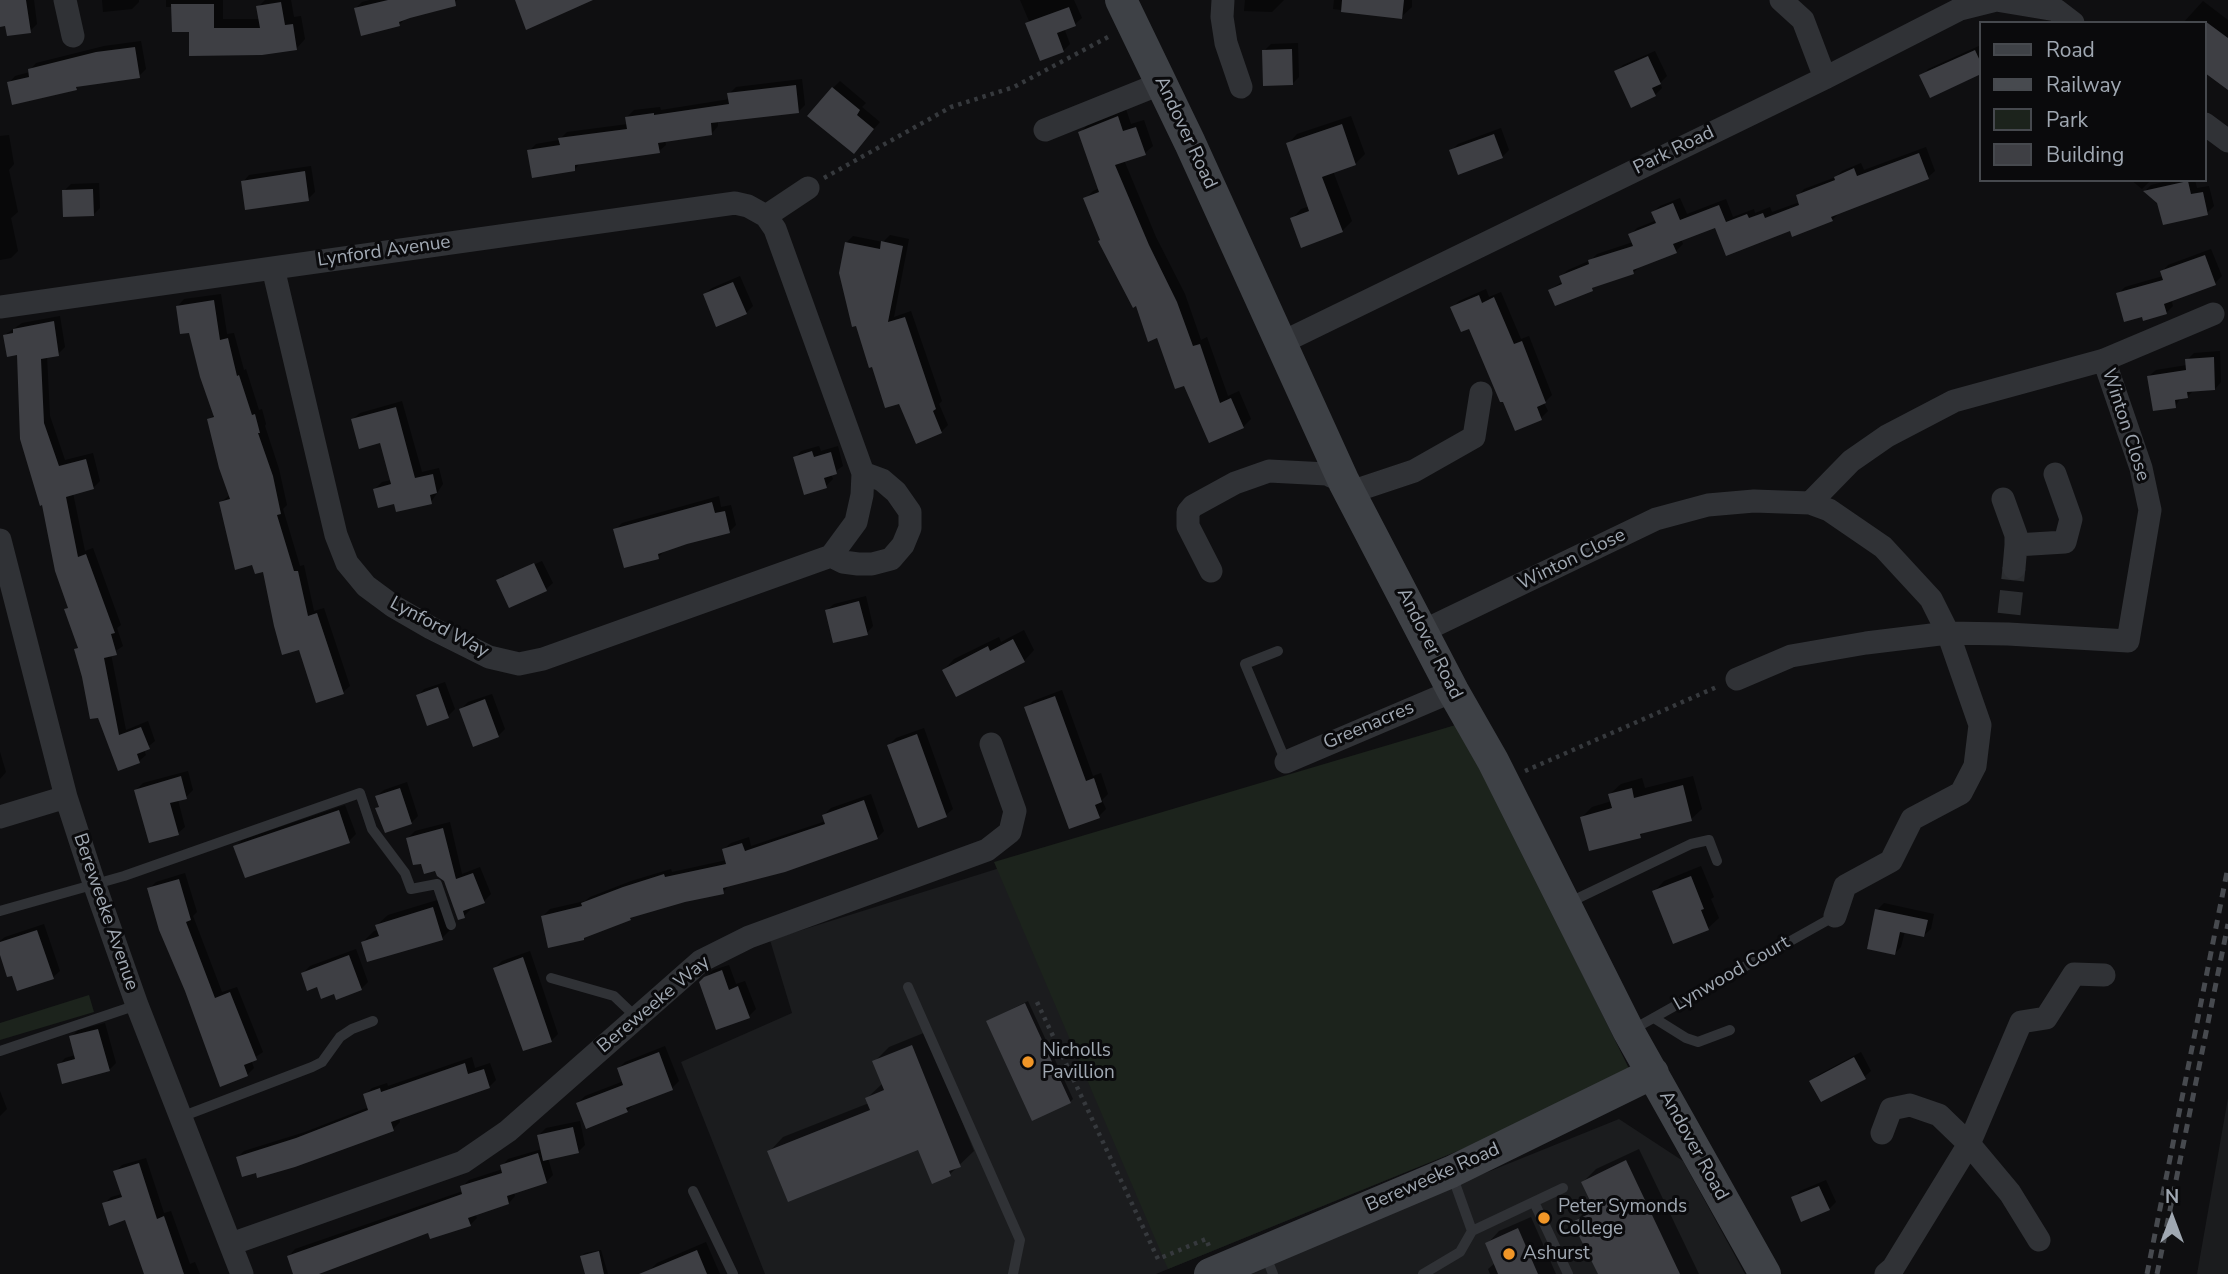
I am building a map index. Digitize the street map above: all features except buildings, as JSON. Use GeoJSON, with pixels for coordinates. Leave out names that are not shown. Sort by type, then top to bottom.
{"type":"FeatureCollection","features":[{"type":"Feature","properties":{"kind":"main road","name":"Andover Road"},"geometry":{"type":"LineString","coordinates":[[1121,0],[1348,487],[1453,691],[1493,761],[1565,904],[1642,1025],[1653,1073],[1765,1274]]}},
{"type":"Feature","properties":{"kind":"main road","name":"Bereweeke Road"},"geometry":{"type":"LineString","coordinates":[[1214,1272],[1268,1263],[1653,1073]]}},
{"type":"Feature","properties":{"kind":"street"},"geometry":{"type":"LineString","coordinates":[[65,0],[74,36]]}},
{"type":"Feature","properties":{"kind":"street"},"geometry":{"type":"LineString","coordinates":[[1223,0],[1222,17],[1226,43],[1241,87]]}},
{"type":"Feature","properties":{"kind":"street"},"geometry":{"type":"LineString","coordinates":[[1781,0],[1803,20],[1825,78]]}},
{"type":"Feature","properties":{"kind":"street","name":"Park Road"},"geometry":{"type":"LineString","coordinates":[[1281,343],[1825,78],[1960,9],[1996,0],[2052,8]]}},
{"type":"Feature","properties":{"kind":"street"},"geometry":{"type":"LineString","coordinates":[[1045,130],[1162,83]]}},
{"type":"Feature","properties":{"kind":"street"},"geometry":{"type":"LineString","coordinates":[[2207,125],[2228,141]]}},
{"type":"Feature","properties":{"kind":"street"},"geometry":{"type":"LineString","coordinates":[[808,188],[766,216],[775,229],[863,473],[862,495],[856,522],[831,556],[843,562],[872,564],[891,559],[903,545],[910,528],[910,512],[896,492],[882,480],[863,473]]}},
{"type":"Feature","properties":{"kind":"street","name":"Lynford Avenue"},"geometry":{"type":"LineString","coordinates":[[0,307],[735,203],[748,206],[766,216]]}},
{"type":"Feature","properties":{"kind":"street","name":"Lynford Way"},"geometry":{"type":"LineString","coordinates":[[273,268],[337,535],[347,563],[366,586],[393,606],[431,628],[489,657],[519,664],[543,659],[831,556]]}},
{"type":"Feature","properties":{"kind":"street"},"geometry":{"type":"LineString","coordinates":[[2104,360],[2213,314]]}},
{"type":"Feature","properties":{"kind":"street","name":"Winton Close"},"geometry":{"type":"LineString","coordinates":[[1737,679],[1791,656],[2009,624],[2128,641],[2150,510],[2141,468],[2104,360],[1954,401],[1887,436],[1851,461],[1810,503]]}},
{"type":"Feature","properties":{"kind":"street"},"geometry":{"type":"LineString","coordinates":[[1211,570],[1188,526],[1188,512],[1193,506],[1234,483],[1269,471],[1327,474],[1348,487],[1414,471],[1474,437],[1482,393]]}},
{"type":"Feature","properties":{"kind":"street"},"geometry":{"type":"LineString","coordinates":[[2003,499],[2016,535],[2015,556],[2065,542],[2071,519],[2054,474]]}},
{"type":"Feature","properties":{"kind":"street","name":"Winton Close"},"geometry":{"type":"LineString","coordinates":[[1423,631],[1656,519],[1708,505],[1754,501],[1810,503],[1829,510],[1883,547],[1931,599],[1948,633]]}},
{"type":"Feature","properties":{"kind":"street","name":"Bereweeke Avenue"},"geometry":{"type":"LineString","coordinates":[[0,541],[66,797],[94,883],[137,1004],[242,1274]]}},
{"type":"Feature","properties":{"kind":"street"},"geometry":{"type":"LineString","coordinates":[[1835,916],[1845,886],[1891,861],[1912,819],[1961,793],[1975,766],[1980,725],[1948,633]]}},
{"type":"Feature","properties":{"kind":"street","name":"Greenacres"},"geometry":{"type":"LineString","coordinates":[[1286,762],[1453,691]]}},
{"type":"Feature","properties":{"kind":"street","name":"Bereweeke Way"},"geometry":{"type":"LineString","coordinates":[[231,1244],[463,1163],[508,1131],[701,961],[749,937],[987,850],[1010,832],[1016,811],[991,744]]}},
{"type":"Feature","properties":{"kind":"street"},"geometry":{"type":"LineString","coordinates":[[0,817],[66,797]]}},
{"type":"Feature","properties":{"kind":"street"},"geometry":{"type":"LineString","coordinates":[[1886,1274],[1893,1268],[1969,1144],[2021,1022],[2046,1018],[2074,974],[2104,975]]}},
{"type":"Feature","properties":{"kind":"street"},"geometry":{"type":"LineString","coordinates":[[1882,1133],[1891,1109],[1910,1105],[1940,1115],[1969,1144],[2010,1193],[2039,1240]]}},
{"type":"Feature","properties":{"kind":"lane"},"geometry":{"type":"LineString","coordinates":[[1278,651],[1245,664],[1286,762]]}},
{"type":"Feature","properties":{"kind":"lane"},"geometry":{"type":"LineString","coordinates":[[0,911],[124,876],[360,793],[372,829],[405,873],[411,889],[437,884],[451,925]]}},
{"type":"Feature","properties":{"kind":"lane"},"geometry":{"type":"LineString","coordinates":[[1565,904],[1691,844],[1709,840],[1717,860]]}},
{"type":"Feature","properties":{"kind":"lane","name":"Lynwood Court"},"geometry":{"type":"LineString","coordinates":[[1642,1025],[1835,916]]}},
{"type":"Feature","properties":{"kind":"lane"},"geometry":{"type":"LineString","coordinates":[[551,978],[614,996],[637,1018]]}},
{"type":"Feature","properties":{"kind":"lane"},"geometry":{"type":"LineString","coordinates":[[908,987],[1020,1240],[1013,1274]]}},
{"type":"Feature","properties":{"kind":"lane"},"geometry":{"type":"LineString","coordinates":[[0,1051],[137,1004]]}},
{"type":"Feature","properties":{"kind":"lane"},"geometry":{"type":"LineString","coordinates":[[181,1118],[322,1062],[340,1037],[352,1028],[373,1021]]}},
{"type":"Feature","properties":{"kind":"lane"},"geometry":{"type":"LineString","coordinates":[[1642,1025],[1698,1042],[1730,1030]]}},
{"type":"Feature","properties":{"kind":"lane"},"geometry":{"type":"LineString","coordinates":[[1451,1172],[1472,1231]]}},
{"type":"Feature","properties":{"kind":"lane"},"geometry":{"type":"LineString","coordinates":[[1423,1274],[1460,1252],[1472,1231],[1563,1188]]}},
{"type":"Feature","properties":{"kind":"lane"},"geometry":{"type":"LineString","coordinates":[[693,1191],[733,1274]]}},
{"type":"Feature","properties":{"kind":"lane"},"geometry":{"type":"LineString","coordinates":[[1534,1202],[1568,1274]]}},
{"type":"Feature","properties":{"kind":"path"},"geometry":{"type":"LineString","coordinates":[[808,188],[951,107],[1014,87],[1118,32]]}},
{"type":"Feature","properties":{"kind":"path"},"geometry":{"type":"LineString","coordinates":[[1521,772],[1737,679]]}},
{"type":"Feature","properties":{"kind":"path"},"geometry":{"type":"LineString","coordinates":[[1037,1002],[1158,1259],[1206,1239],[1214,1272]]}},
{"type":"Feature","properties":{"kind":"shaded area"},"geometry":{"type":"Polygon","coordinates":[[[1459,724],[1634,1079],[1156,1274],[765,1274],[681,1062],[792,1013],[770,940],[1459,724]]]}},
{"type":"Feature","properties":{"kind":"shaded area"},"geometry":{"type":"Polygon","coordinates":[[[2228,1098],[2228,1274],[2197,1274],[2228,1098]]]}},
{"type":"Feature","properties":{"kind":"shaded area","name":"Peter Symonds College"},"geometry":{"type":"Polygon","coordinates":[[[1619,1119],[1683,1161],[1745,1274],[1235,1274],[1619,1119]]]}},
{"type":"Feature","properties":{"kind":"green space"},"geometry":{"type":"Polygon","coordinates":[[[1459,724],[1634,1079],[1168,1269],[994,862],[1459,724]]]}},
{"type":"Feature","properties":{"kind":"green space"},"geometry":{"type":"Polygon","coordinates":[[[89,995],[94,1012],[0,1040],[0,1023],[89,995]]]}},
{"type":"Feature","properties":{"kind":"tunnel"},"geometry":{"type":"LineString","coordinates":[[2009,614],[2014,568]]}},
{"type":"Feature","properties":{"kind":"railway"},"geometry":{"type":"LineString","coordinates":[[2147,1274],[2228,867]]}},
{"type":"Feature","properties":{"kind":"railway"},"geometry":{"type":"LineString","coordinates":[[2157,1274],[2228,924]]}},
{"type":"Feature","properties":{"kind":"place","name":"Nicholls Pavillion"},"geometry":{"type":"Point","coordinates":[1028,1062]}},
{"type":"Feature","properties":{"kind":"place","name":"Peter Symonds College"},"geometry":{"type":"Point","coordinates":[1544,1218]}},
{"type":"Feature","properties":{"kind":"place","name":"Ashurst"},"geometry":{"type":"Point","coordinates":[1509,1254]}}]}
